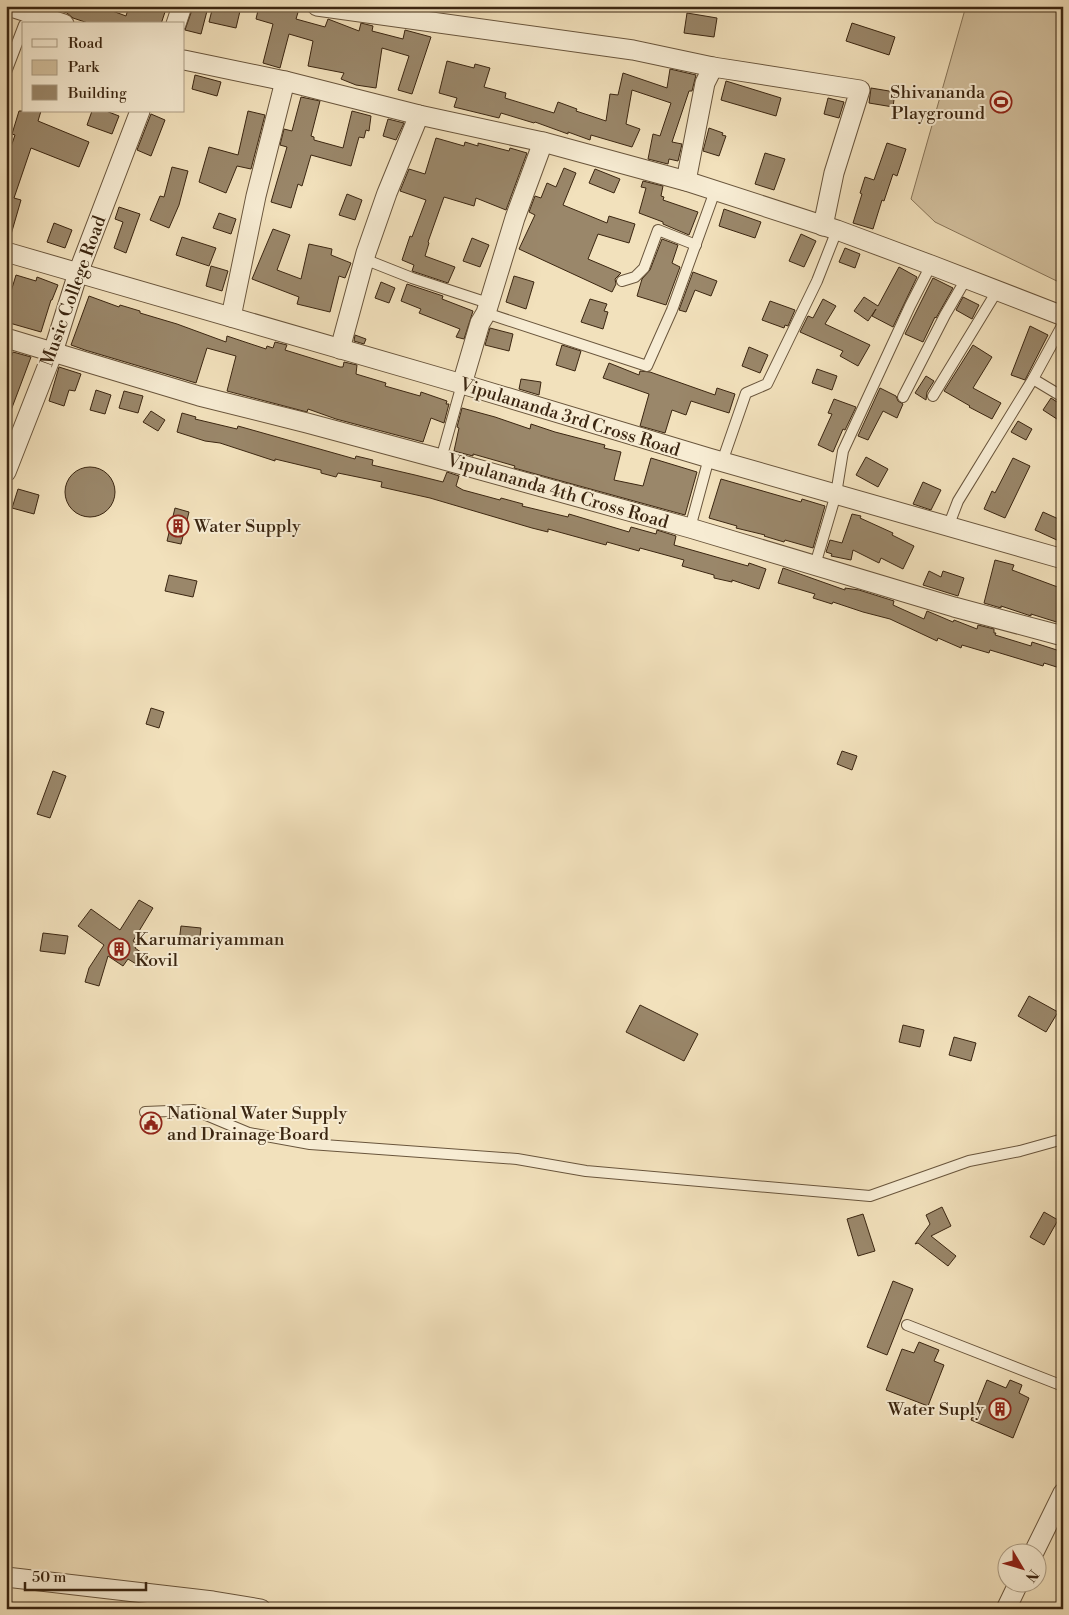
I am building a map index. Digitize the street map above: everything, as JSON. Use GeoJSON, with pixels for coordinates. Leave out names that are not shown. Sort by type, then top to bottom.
{"type":"FeatureCollection","features":[{"type":"Feature","properties":{"kind":"street"},"geometry":{"type":"LineString","coordinates":[[8,6],[26,20],[45,22]]}},
{"type":"Feature","properties":{"kind":"street"},"geometry":{"type":"LineString","coordinates":[[177,22],[182,6]]}},
{"type":"Feature","properties":{"kind":"street"},"geometry":{"type":"LineString","coordinates":[[317,6],[634,50],[713,66],[860,90],[834,173],[830,228]]}},
{"type":"Feature","properties":{"kind":"street"},"geometry":{"type":"LineString","coordinates":[[185,60],[285,81],[419,115],[543,142],[686,181],[830,228],[1063,316]]}},
{"type":"Feature","properties":{"kind":"street"},"geometry":{"type":"LineString","coordinates":[[686,181],[705,83],[713,66]]}},
{"type":"Feature","properties":{"kind":"street"},"geometry":{"type":"LineString","coordinates":[[231,317],[256,196],[285,81]]}},
{"type":"Feature","properties":{"kind":"street","name":"Music College Road"},"geometry":{"type":"LineString","coordinates":[[6,472],[53,352],[78,273],[140,112]]}},
{"type":"Feature","properties":{"kind":"street"},"geometry":{"type":"LineString","coordinates":[[340,349],[364,259],[387,193],[419,115]]}},
{"type":"Feature","properties":{"kind":"street"},"geometry":{"type":"LineString","coordinates":[[462,384],[514,218],[543,142]]}},
{"type":"Feature","properties":{"kind":"street","name":"Vipulananda 3rd Cross Road"},"geometry":{"type":"LineString","coordinates":[[6,252],[462,384],[716,460],[1063,559]]}},
{"type":"Feature","properties":{"kind":"street","name":"Vipulananda 4th Cross Road"},"geometry":{"type":"LineString","coordinates":[[6,338],[199,396],[441,459],[690,528],[954,607],[1063,636]]}},
{"type":"Feature","properties":{"kind":"street"},"geometry":{"type":"LineString","coordinates":[[1039,1542],[1063,1493]]}},
{"type":"Feature","properties":{"kind":"street"},"geometry":{"type":"LineString","coordinates":[[6,1577],[213,1601],[261,1609]]}},
{"type":"Feature","properties":{"kind":"street"},"geometry":{"type":"LineString","coordinates":[[1006,1609],[1014,1592]]}},
{"type":"Feature","properties":{"kind":"lane"},"geometry":{"type":"LineString","coordinates":[[6,72],[22,30]]}},
{"type":"Feature","properties":{"kind":"lane"},"geometry":{"type":"LineString","coordinates":[[364,259],[487,308],[647,366],[672,310],[715,191]]}},
{"type":"Feature","properties":{"kind":"lane"},"geometry":{"type":"LineString","coordinates":[[690,528],[716,460],[746,393],[766,384],[817,281],[830,228]]}},
{"type":"Feature","properties":{"kind":"lane"},"geometry":{"type":"LineString","coordinates":[[622,281],[635,277],[644,268],[658,230],[696,245]]}},
{"type":"Feature","properties":{"kind":"lane"},"geometry":{"type":"LineString","coordinates":[[815,565],[836,494],[843,451],[931,265]]}},
{"type":"Feature","properties":{"kind":"lane"},"geometry":{"type":"LineString","coordinates":[[903,397],[945,315],[966,279]]}},
{"type":"Feature","properties":{"kind":"lane"},"geometry":{"type":"LineString","coordinates":[[933,396],[997,291]]}},
{"type":"Feature","properties":{"kind":"lane"},"geometry":{"type":"LineString","coordinates":[[948,527],[958,501],[1033,379],[1063,324]]}},
{"type":"Feature","properties":{"kind":"lane"},"geometry":{"type":"LineString","coordinates":[[1033,379],[1063,397]]}},
{"type":"Feature","properties":{"kind":"lane"},"geometry":{"type":"LineString","coordinates":[[441,459],[462,384]]}},
{"type":"Feature","properties":{"kind":"lane"},"geometry":{"type":"LineString","coordinates":[[145,1112],[194,1110],[249,1133],[310,1144],[517,1159],[586,1170],[870,1196],[969,1161],[1020,1151],[1063,1138]]}},
{"type":"Feature","properties":{"kind":"lane"},"geometry":{"type":"LineString","coordinates":[[907,1325],[1063,1386]]}},
{"type":"Feature","properties":{"kind":"green space","name":"Shivananda Playground"},"geometry":{"type":"Polygon","coordinates":[[[966,6],[1063,6],[1063,284],[935,222],[911,199],[966,6]]]}},
{"type":"Feature","properties":{"kind":"building"},"geometry":{"type":"Polygon","coordinates":[[[46,6],[99,6],[126,16],[129,6],[167,6],[162,22],[85,22],[73,18],[67,13],[46,6]]]}},
{"type":"Feature","properties":{"kind":"building"},"geometry":{"type":"Polygon","coordinates":[[[213,6],[240,11],[236,28],[209,22],[213,6]]]}},
{"type":"Feature","properties":{"kind":"building"},"geometry":{"type":"Polygon","coordinates":[[[259,6],[290,6],[299,9],[296,19],[325,27],[328,19],[359,31],[361,23],[373,26],[372,31],[403,39],[405,30],[431,37],[412,94],[398,90],[409,56],[382,48],[376,88],[356,85],[341,79],[344,73],[308,66],[313,41],[289,34],[280,68],[263,63],[273,24],[256,19],[259,6]]]}},
{"type":"Feature","properties":{"kind":"building"},"geometry":{"type":"Polygon","coordinates":[[[193,7],[207,11],[201,34],[185,30],[193,7]]]}},
{"type":"Feature","properties":{"kind":"building"},"geometry":{"type":"Polygon","coordinates":[[[687,13],[717,18],[714,37],[684,33],[687,13]]]}},
{"type":"Feature","properties":{"kind":"building"},"geometry":{"type":"Polygon","coordinates":[[[852,23],[895,37],[889,55],[846,41],[852,23]]]}},
{"type":"Feature","properties":{"kind":"building"},"geometry":{"type":"Polygon","coordinates":[[[447,61],[474,68],[475,64],[490,68],[484,87],[506,93],[505,98],[554,113],[558,102],[577,109],[576,111],[606,121],[610,94],[618,95],[623,73],[667,88],[670,69],[696,75],[692,91],[689,91],[672,142],[682,144],[678,161],[669,159],[668,164],[648,159],[653,134],[660,136],[671,103],[632,90],[626,124],[640,129],[632,147],[591,135],[590,140],[501,113],[499,118],[454,107],[457,98],[439,93],[447,61]]]}},
{"type":"Feature","properties":{"kind":"building"},"geometry":{"type":"Polygon","coordinates":[[[195,75],[221,82],[217,96],[192,89],[195,75]]]}},
{"type":"Feature","properties":{"kind":"building"},"geometry":{"type":"Polygon","coordinates":[[[726,81],[781,98],[776,116],[721,100],[726,81]]]}},
{"type":"Feature","properties":{"kind":"building"},"geometry":{"type":"Polygon","coordinates":[[[871,88],[895,92],[893,107],[869,103],[871,88]]]}},
{"type":"Feature","properties":{"kind":"building"},"geometry":{"type":"Polygon","coordinates":[[[301,97],[320,101],[311,136],[314,137],[314,140],[343,148],[352,111],[371,116],[369,131],[366,130],[364,138],[359,137],[351,166],[311,155],[302,186],[298,184],[291,208],[271,202],[287,147],[280,145],[284,129],[292,131],[301,97]]]}},
{"type":"Feature","properties":{"kind":"building"},"geometry":{"type":"Polygon","coordinates":[[[828,98],[844,102],[839,118],[824,114],[828,98]]]}},
{"type":"Feature","properties":{"kind":"building"},"geometry":{"type":"Polygon","coordinates":[[[19,111],[41,112],[38,121],[89,142],[79,167],[31,148],[14,198],[21,200],[10,238],[6,238],[6,161],[15,135],[12,134],[19,111]]]}},
{"type":"Feature","properties":{"kind":"building"},"geometry":{"type":"Polygon","coordinates":[[[248,111],[265,115],[251,169],[237,166],[226,193],[199,182],[209,147],[238,155],[248,111]]]}},
{"type":"Feature","properties":{"kind":"building"},"geometry":{"type":"Polygon","coordinates":[[[92,112],[109,112],[119,116],[112,134],[87,125],[92,112]]]}},
{"type":"Feature","properties":{"kind":"building"},"geometry":{"type":"Polygon","coordinates":[[[151,114],[165,120],[151,156],[137,150],[151,114]]]}},
{"type":"Feature","properties":{"kind":"building"},"geometry":{"type":"Polygon","coordinates":[[[388,119],[404,123],[396,140],[383,136],[388,119]]]}},
{"type":"Feature","properties":{"kind":"building"},"geometry":{"type":"Polygon","coordinates":[[[709,128],[726,136],[719,156],[703,151],[709,128]]]}},
{"type":"Feature","properties":{"kind":"building"},"geometry":{"type":"Polygon","coordinates":[[[436,138],[464,146],[465,142],[478,146],[478,143],[509,151],[510,148],[527,153],[506,210],[476,198],[474,206],[444,197],[425,256],[455,267],[448,283],[412,271],[414,265],[402,260],[426,200],[400,191],[409,169],[425,174],[436,138]]]}},
{"type":"Feature","properties":{"kind":"building"},"geometry":{"type":"Polygon","coordinates":[[[887,143],[906,149],[897,176],[893,174],[884,201],[882,200],[873,229],[853,223],[865,177],[874,180],[887,143]]]}},
{"type":"Feature","properties":{"kind":"building"},"geometry":{"type":"Polygon","coordinates":[[[765,153],[785,159],[774,190],[755,184],[765,153]]]}},
{"type":"Feature","properties":{"kind":"building"},"geometry":{"type":"Polygon","coordinates":[[[172,167],[188,171],[179,205],[169,228],[150,220],[160,196],[164,197],[172,167]]]}},
{"type":"Feature","properties":{"kind":"building"},"geometry":{"type":"Polygon","coordinates":[[[564,168],[576,173],[563,205],[607,223],[609,216],[635,224],[629,243],[598,234],[588,259],[621,273],[615,279],[616,284],[612,292],[519,249],[535,215],[529,212],[535,196],[541,198],[547,183],[556,187],[564,168]]]}},
{"type":"Feature","properties":{"kind":"building"},"geometry":{"type":"Polygon","coordinates":[[[595,169],[620,179],[614,193],[589,183],[595,169]]]}},
{"type":"Feature","properties":{"kind":"building"},"geometry":{"type":"Polygon","coordinates":[[[643,181],[663,186],[661,196],[664,197],[663,200],[698,212],[689,235],[639,213],[646,188],[641,187],[643,181]]]}},
{"type":"Feature","properties":{"kind":"building"},"geometry":{"type":"Polygon","coordinates":[[[347,194],[362,200],[355,220],[339,215],[347,194]]]}},
{"type":"Feature","properties":{"kind":"building"},"geometry":{"type":"Polygon","coordinates":[[[119,207],[140,214],[126,253],[114,248],[123,222],[115,219],[119,207]]]}},
{"type":"Feature","properties":{"kind":"building"},"geometry":{"type":"Polygon","coordinates":[[[724,209],[761,222],[755,238],[719,226],[724,209]]]}},
{"type":"Feature","properties":{"kind":"building"},"geometry":{"type":"Polygon","coordinates":[[[219,213],[236,219],[231,234],[213,228],[219,213]]]}},
{"type":"Feature","properties":{"kind":"building"},"geometry":{"type":"Polygon","coordinates":[[[54,223],[72,230],[65,248],[47,242],[54,223]]]}},
{"type":"Feature","properties":{"kind":"building"},"geometry":{"type":"Polygon","coordinates":[[[273,229],[290,235],[277,270],[301,279],[309,244],[332,249],[331,255],[351,263],[345,278],[339,276],[330,312],[297,304],[299,297],[252,279],[273,229]]]}},
{"type":"Feature","properties":{"kind":"building"},"geometry":{"type":"Polygon","coordinates":[[[801,234],[816,241],[804,267],[789,261],[801,234]]]}},
{"type":"Feature","properties":{"kind":"building"},"geometry":{"type":"Polygon","coordinates":[[[182,237],[216,248],[209,266],[176,255],[182,237]]]}},
{"type":"Feature","properties":{"kind":"building"},"geometry":{"type":"Polygon","coordinates":[[[472,238],[489,245],[480,267],[463,261],[472,238]]]}},
{"type":"Feature","properties":{"kind":"building"},"geometry":{"type":"Polygon","coordinates":[[[662,239],[678,245],[672,263],[680,267],[666,305],[637,296],[642,279],[650,270],[662,239]]]}},
{"type":"Feature","properties":{"kind":"building"},"geometry":{"type":"Polygon","coordinates":[[[845,248],[860,254],[855,268],[839,262],[845,248]]]}},
{"type":"Feature","properties":{"kind":"building"},"geometry":{"type":"Polygon","coordinates":[[[211,266],[228,271],[222,291],[206,286],[211,266]]]}},
{"type":"Feature","properties":{"kind":"building"},"geometry":{"type":"Polygon","coordinates":[[[899,267],[917,277],[893,327],[872,316],[876,309],[868,321],[854,311],[864,297],[878,306],[899,267]]]}},
{"type":"Feature","properties":{"kind":"building"},"geometry":{"type":"Polygon","coordinates":[[[693,272],[717,281],[711,296],[695,290],[686,312],[679,310],[693,272]]]}},
{"type":"Feature","properties":{"kind":"building"},"geometry":{"type":"Polygon","coordinates":[[[16,275],[36,281],[37,277],[58,285],[41,332],[6,322],[6,308],[16,275]]]}},
{"type":"Feature","properties":{"kind":"building"},"geometry":{"type":"Polygon","coordinates":[[[514,276],[534,282],[526,309],[506,302],[514,276]]]}},
{"type":"Feature","properties":{"kind":"building"},"geometry":{"type":"Polygon","coordinates":[[[933,278],[953,288],[935,317],[923,342],[905,334],[933,278]]]}},
{"type":"Feature","properties":{"kind":"building"},"geometry":{"type":"Polygon","coordinates":[[[381,282],[395,288],[389,303],[375,298],[381,282]]]}},
{"type":"Feature","properties":{"kind":"building"},"geometry":{"type":"Polygon","coordinates":[[[407,284],[443,296],[442,299],[473,311],[464,339],[456,337],[460,329],[419,313],[421,309],[401,301],[407,284]]]}},
{"type":"Feature","properties":{"kind":"building"},"geometry":{"type":"Polygon","coordinates":[[[89,296],[119,307],[120,305],[140,311],[140,313],[226,342],[227,336],[266,349],[267,346],[273,348],[275,342],[287,345],[285,350],[340,367],[343,367],[344,362],[357,365],[356,374],[386,383],[385,386],[420,396],[421,392],[447,401],[446,404],[449,404],[444,423],[431,418],[423,442],[336,419],[308,409],[307,412],[227,391],[236,356],[207,348],[196,383],[71,345],[89,296]]]}},
{"type":"Feature","properties":{"kind":"building"},"geometry":{"type":"Polygon","coordinates":[[[963,297],[979,305],[972,319],[956,310],[963,297]]]}},
{"type":"Feature","properties":{"kind":"building"},"geometry":{"type":"Polygon","coordinates":[[[590,299],[607,304],[604,311],[608,312],[603,329],[581,322],[590,299]]]}},
{"type":"Feature","properties":{"kind":"building"},"geometry":{"type":"Polygon","coordinates":[[[823,299],[836,306],[825,324],[870,345],[858,366],[840,356],[843,351],[800,332],[808,316],[813,318],[823,299]]]}},
{"type":"Feature","properties":{"kind":"building"},"geometry":{"type":"Polygon","coordinates":[[[770,301],[795,310],[788,326],[785,325],[784,328],[762,320],[770,301]]]}},
{"type":"Feature","properties":{"kind":"building"},"geometry":{"type":"Polygon","coordinates":[[[1030,326],[1048,335],[1025,380],[1011,375],[1030,326]]]}},
{"type":"Feature","properties":{"kind":"building"},"geometry":{"type":"Polygon","coordinates":[[[490,328],[513,334],[509,351],[485,345],[490,328]]]}},
{"type":"Feature","properties":{"kind":"building"},"geometry":{"type":"Polygon","coordinates":[[[355,335],[366,339],[364,344],[354,341],[355,335]]]}},
{"type":"Feature","properties":{"kind":"building"},"geometry":{"type":"Polygon","coordinates":[[[562,345],[581,351],[575,371],[556,365],[562,345]]]}},
{"type":"Feature","properties":{"kind":"building"},"geometry":{"type":"Polygon","coordinates":[[[973,345],[992,357],[973,388],[1001,403],[992,419],[944,391],[973,345]]]}},
{"type":"Feature","properties":{"kind":"building"},"geometry":{"type":"Polygon","coordinates":[[[749,347],[768,355],[760,373],[742,366],[749,347]]]}},
{"type":"Feature","properties":{"kind":"building"},"geometry":{"type":"Polygon","coordinates":[[[13,352],[31,357],[7,421],[6,372],[13,352]]]}},
{"type":"Feature","properties":{"kind":"building"},"geometry":{"type":"Polygon","coordinates":[[[609,363],[639,375],[640,371],[650,372],[715,395],[717,388],[735,394],[729,413],[691,401],[686,415],[672,410],[665,433],[640,426],[649,394],[603,378],[609,363]]]}},
{"type":"Feature","properties":{"kind":"building"},"geometry":{"type":"Polygon","coordinates":[[[59,367],[81,374],[75,391],[69,390],[64,406],[49,401],[59,367]]]}},
{"type":"Feature","properties":{"kind":"building"},"geometry":{"type":"Polygon","coordinates":[[[817,369],[837,376],[832,390],[812,383],[817,369]]]}},
{"type":"Feature","properties":{"kind":"building"},"geometry":{"type":"Polygon","coordinates":[[[926,376],[934,381],[927,392],[926,400],[915,393],[926,376]]]}},
{"type":"Feature","properties":{"kind":"building"},"geometry":{"type":"Polygon","coordinates":[[[521,379],[541,382],[539,395],[519,389],[521,379]]]}},
{"type":"Feature","properties":{"kind":"building"},"geometry":{"type":"Polygon","coordinates":[[[880,388],[896,396],[898,401],[903,404],[897,418],[883,411],[868,440],[858,436],[880,388]]]}},
{"type":"Feature","properties":{"kind":"building"},"geometry":{"type":"Polygon","coordinates":[[[96,390],[111,395],[105,414],[90,410],[96,390]]]}},
{"type":"Feature","properties":{"kind":"building"},"geometry":{"type":"Polygon","coordinates":[[[124,391],[143,396],[138,413],[119,408],[124,391]]]}},
{"type":"Feature","properties":{"kind":"building"},"geometry":{"type":"Polygon","coordinates":[[[1051,398],[1063,406],[1063,423],[1043,410],[1051,398]]]}},
{"type":"Feature","properties":{"kind":"building"},"geometry":{"type":"Polygon","coordinates":[[[834,399],[856,407],[845,430],[843,429],[833,452],[818,445],[832,414],[828,413],[834,399]]]}},
{"type":"Feature","properties":{"kind":"building"},"geometry":{"type":"Polygon","coordinates":[[[462,408],[530,429],[531,424],[605,445],[604,448],[621,452],[614,480],[643,486],[651,458],[697,472],[685,515],[514,468],[515,466],[473,454],[473,456],[454,451],[462,408]]]}},
{"type":"Feature","properties":{"kind":"building"},"geometry":{"type":"Polygon","coordinates":[[[151,411],[165,420],[158,431],[143,422],[151,411]]]}},
{"type":"Feature","properties":{"kind":"building"},"geometry":{"type":"Polygon","coordinates":[[[182,413],[196,417],[195,419],[237,429],[238,426],[355,459],[356,456],[373,460],[372,465],[443,482],[447,472],[459,476],[456,486],[463,490],[500,500],[501,498],[523,504],[522,506],[568,517],[569,514],[629,532],[631,527],[656,534],[657,530],[676,536],[674,545],[748,566],[749,563],[766,569],[759,589],[732,580],[732,582],[714,578],[714,575],[682,566],[684,560],[640,548],[639,551],[607,542],[606,545],[548,529],[548,532],[430,498],[381,487],[382,482],[338,473],[336,477],[321,473],[321,470],[275,459],[275,461],[220,443],[205,441],[177,432],[182,413]]]}},
{"type":"Feature","properties":{"kind":"building"},"geometry":{"type":"Polygon","coordinates":[[[1018,421],[1032,429],[1026,440],[1011,432],[1018,421]]]}},
{"type":"Feature","properties":{"kind":"building"},"geometry":{"type":"Polygon","coordinates":[[[866,457],[888,469],[878,487],[856,475],[866,457]]]}},
{"type":"Feature","properties":{"kind":"building"},"geometry":{"type":"Polygon","coordinates":[[[1013,458],[1030,466],[1005,518],[984,509],[992,491],[995,493],[1013,458]]]}},
{"type":"Feature","properties":{"kind":"building"},"geometry":{"type":"Polygon","coordinates":[[[90,467],[99,469],[110,478],[115,492],[113,501],[104,512],[90,517],[81,515],[70,506],[65,492],[67,483],[76,472],[90,467]]]}},
{"type":"Feature","properties":{"kind":"building"},"geometry":{"type":"Polygon","coordinates":[[[721,479],[801,502],[802,499],[825,506],[813,548],[785,540],[784,542],[709,518],[721,479]]]}},
{"type":"Feature","properties":{"kind":"building"},"geometry":{"type":"Polygon","coordinates":[[[923,482],[941,490],[931,510],[913,504],[923,482]]]}},
{"type":"Feature","properties":{"kind":"building"},"geometry":{"type":"Polygon","coordinates":[[[18,489],[39,495],[34,514],[12,508],[18,489]]]}},
{"type":"Feature","properties":{"kind":"building","name":"Water Supply"},"geometry":{"type":"Polygon","coordinates":[[[175,508],[189,512],[181,544],[167,541],[175,508]]]}},
{"type":"Feature","properties":{"kind":"building"},"geometry":{"type":"Polygon","coordinates":[[[1043,512],[1063,521],[1063,532],[1059,541],[1035,530],[1043,512]]]}},
{"type":"Feature","properties":{"kind":"building"},"geometry":{"type":"Polygon","coordinates":[[[852,514],[861,516],[860,518],[893,533],[892,535],[914,546],[903,569],[881,558],[879,563],[853,550],[851,560],[831,556],[832,554],[826,552],[830,540],[842,543],[852,514]]]}},
{"type":"Feature","properties":{"kind":"building"},"geometry":{"type":"Polygon","coordinates":[[[995,560],[1014,565],[1012,570],[1063,589],[1063,624],[984,603],[995,560]]]}},
{"type":"Feature","properties":{"kind":"building"},"geometry":{"type":"Polygon","coordinates":[[[783,568],[845,590],[845,588],[859,590],[894,601],[893,605],[924,619],[927,611],[953,622],[954,620],[977,629],[978,625],[994,629],[995,635],[1031,646],[1032,642],[1063,652],[1063,669],[1044,663],[1043,666],[990,650],[989,653],[962,645],[961,648],[938,638],[937,641],[890,619],[813,598],[815,594],[778,583],[783,568]]]}},
{"type":"Feature","properties":{"kind":"building"},"geometry":{"type":"Polygon","coordinates":[[[929,571],[941,577],[943,571],[964,578],[958,596],[923,585],[929,571]]]}},
{"type":"Feature","properties":{"kind":"building","name":"Water Supply"},"geometry":{"type":"Polygon","coordinates":[[[169,575],[197,581],[193,597],[165,591],[169,575]]]}},
{"type":"Feature","properties":{"kind":"building"},"geometry":{"type":"Polygon","coordinates":[[[151,708],[164,712],[159,728],[146,724],[151,708]]]}},
{"type":"Feature","properties":{"kind":"building"},"geometry":{"type":"Polygon","coordinates":[[[842,751],[857,756],[852,770],[837,764],[842,751]]]}},
{"type":"Feature","properties":{"kind":"building"},"geometry":{"type":"Polygon","coordinates":[[[53,771],[66,776],[50,818],[37,814],[53,771]]]}},
{"type":"Feature","properties":{"kind":"building"},"geometry":{"type":"Polygon","coordinates":[[[139,900],[153,908],[133,941],[137,944],[135,948],[148,957],[141,967],[128,959],[123,966],[108,956],[99,986],[85,982],[89,968],[104,945],[78,926],[91,909],[120,930],[139,900]]]}},
{"type":"Feature","properties":{"kind":"building"},"geometry":{"type":"Polygon","coordinates":[[[181,926],[201,928],[199,945],[179,942],[181,926]]]}},
{"type":"Feature","properties":{"kind":"building"},"geometry":{"type":"Polygon","coordinates":[[[43,933],[68,936],[65,954],[40,951],[43,933]]]}},
{"type":"Feature","properties":{"kind":"building"},"geometry":{"type":"Polygon","coordinates":[[[1029,996],[1058,1012],[1046,1032],[1018,1016],[1029,996]]]}},
{"type":"Feature","properties":{"kind":"building"},"geometry":{"type":"Polygon","coordinates":[[[640,1005],[698,1034],[684,1061],[626,1032],[640,1005]]]}},
{"type":"Feature","properties":{"kind":"building"},"geometry":{"type":"Polygon","coordinates":[[[903,1025],[924,1030],[920,1047],[899,1042],[903,1025]]]}},
{"type":"Feature","properties":{"kind":"building"},"geometry":{"type":"Polygon","coordinates":[[[954,1037],[976,1043],[971,1061],[949,1055],[954,1037]]]}},
{"type":"Feature","properties":{"kind":"building"},"geometry":{"type":"Polygon","coordinates":[[[942,1207],[951,1226],[931,1236],[956,1256],[948,1266],[918,1243],[915,1244],[930,1224],[926,1215],[942,1207]]]}},
{"type":"Feature","properties":{"kind":"building"},"geometry":{"type":"Polygon","coordinates":[[[1044,1212],[1058,1220],[1044,1245],[1030,1237],[1044,1212]]]}},
{"type":"Feature","properties":{"kind":"building"},"geometry":{"type":"Polygon","coordinates":[[[863,1214],[875,1251],[858,1256],[847,1219],[863,1214]]]}},
{"type":"Feature","properties":{"kind":"building"},"geometry":{"type":"Polygon","coordinates":[[[893,1281],[913,1289],[887,1355],[867,1347],[893,1281]]]}},
{"type":"Feature","properties":{"kind":"building"},"geometry":{"type":"Polygon","coordinates":[[[919,1342],[939,1350],[934,1361],[944,1365],[928,1406],[886,1390],[902,1349],[914,1353],[919,1342]]]}},
{"type":"Feature","properties":{"kind":"building","name":"Water Suply"},"geometry":{"type":"Polygon","coordinates":[[[987,1380],[1006,1388],[1010,1380],[1022,1385],[1019,1393],[1029,1398],[1013,1438],[971,1420],[987,1380]]]}},
{"type":"Feature","properties":{"kind":"place","name":"Shivananda Playground"},"geometry":{"type":"Point","coordinates":[1001,102]}},
{"type":"Feature","properties":{"kind":"place","name":"Water Supply"},"geometry":{"type":"Point","coordinates":[178,526]}},
{"type":"Feature","properties":{"kind":"place","name":"Karumariyamman Kovil"},"geometry":{"type":"Point","coordinates":[119,949]}},
{"type":"Feature","properties":{"kind":"place","name":"National Water Supply and Drainage Board"},"geometry":{"type":"Point","coordinates":[151,1123]}},
{"type":"Feature","properties":{"kind":"place","name":"Water Suply"},"geometry":{"type":"Point","coordinates":[1000,1409]}}]}
